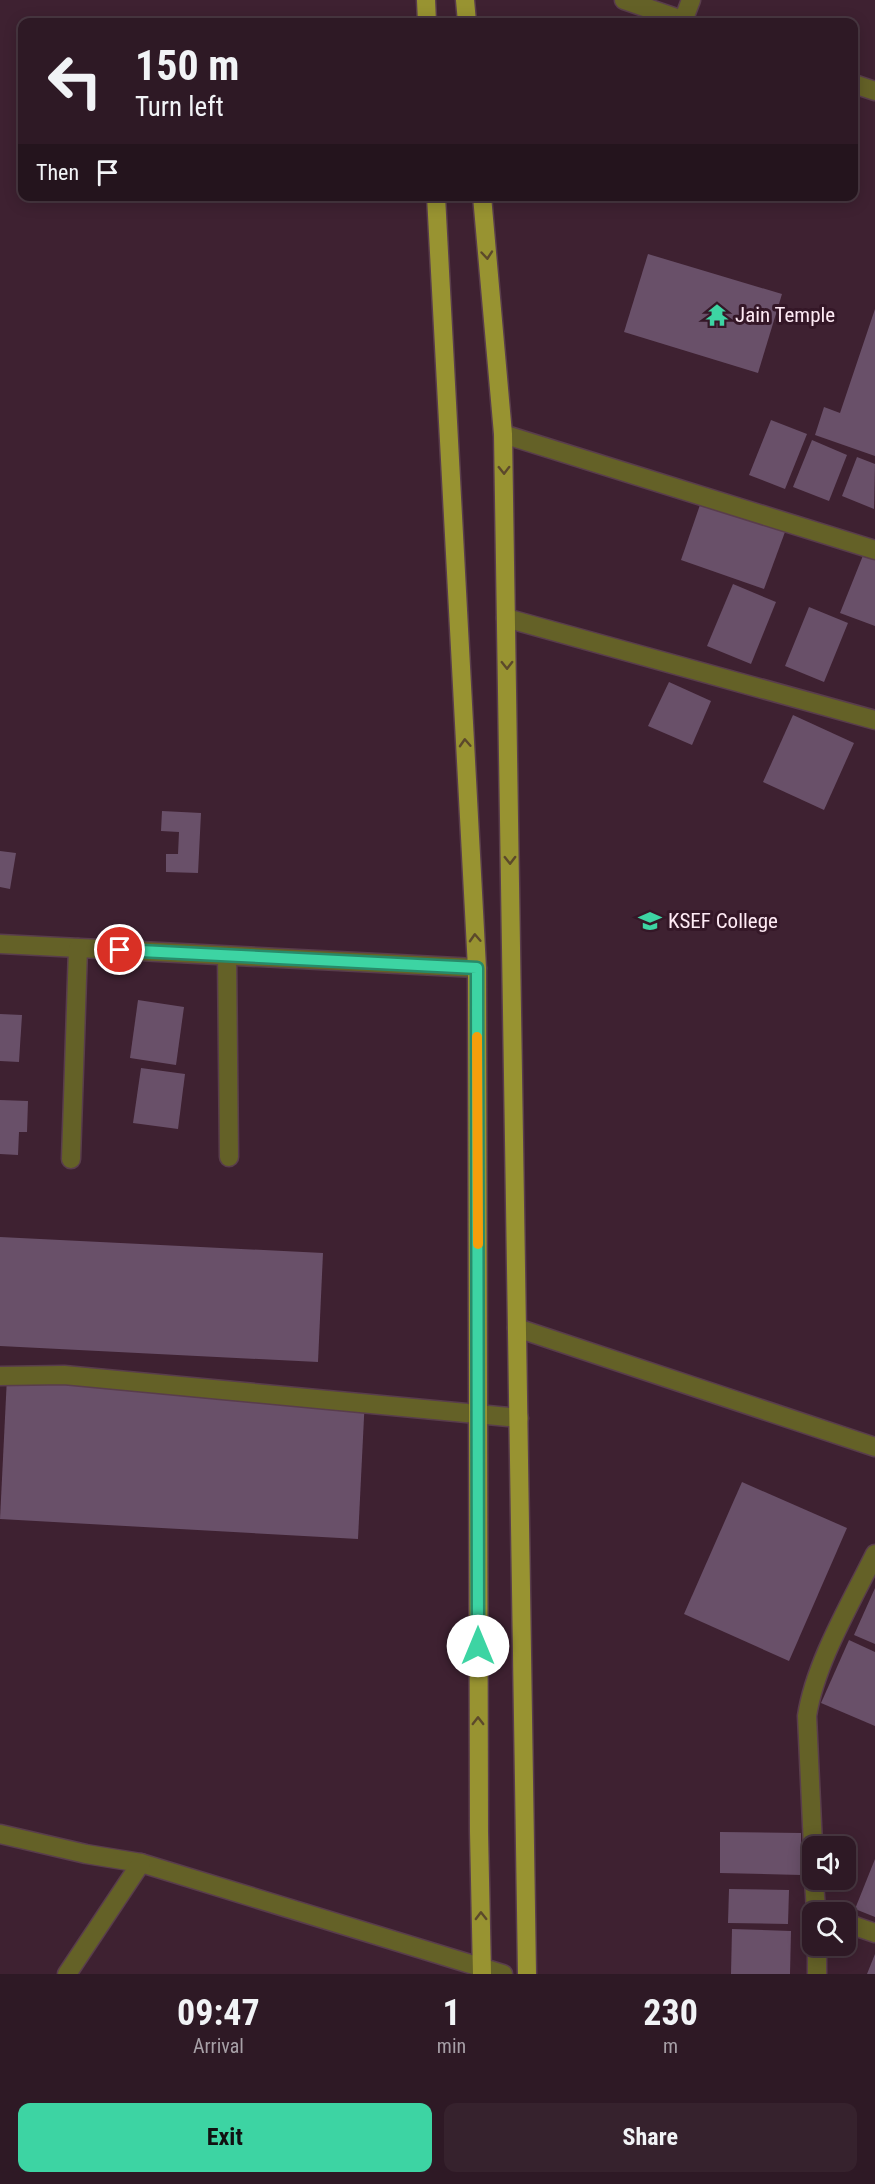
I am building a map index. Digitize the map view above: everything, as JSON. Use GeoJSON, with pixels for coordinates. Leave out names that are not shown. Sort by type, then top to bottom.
{"type":"FeatureCollection","features":[{"type":"Feature","properties":{"kind":"main road"},"geometry":{"type":"LineString","coordinates":[[426,0],[427,18]]}},
{"type":"Feature","properties":{"kind":"main road"},"geometry":{"type":"LineString","coordinates":[[465,0],[467,18]]}},
{"type":"Feature","properties":{"kind":"main road"},"geometry":{"type":"LineString","coordinates":[[436,201],[477,968],[478,1820],[482,1971]]}},
{"type":"Feature","properties":{"kind":"main road"},"geometry":{"type":"LineString","coordinates":[[482,201],[503,434],[527,1974]]}},
{"type":"Feature","properties":{"kind":"street"},"geometry":{"type":"LineString","coordinates":[[624,0],[675,18]]}},
{"type":"Feature","properties":{"kind":"street"},"geometry":{"type":"LineString","coordinates":[[687,18],[691,0]]}},
{"type":"Feature","properties":{"kind":"street"},"geometry":{"type":"LineString","coordinates":[[858,86],[875,92]]}},
{"type":"Feature","properties":{"kind":"street"},"geometry":{"type":"LineString","coordinates":[[503,434],[875,550]]}},
{"type":"Feature","properties":{"kind":"street"},"geometry":{"type":"LineString","coordinates":[[506,618],[875,720]]}},
{"type":"Feature","properties":{"kind":"street"},"geometry":{"type":"LineString","coordinates":[[0,944],[477,968]]}},
{"type":"Feature","properties":{"kind":"street"},"geometry":{"type":"LineString","coordinates":[[71,1160],[78,948]]}},
{"type":"Feature","properties":{"kind":"street"},"geometry":{"type":"LineString","coordinates":[[227,956],[229,1157]]}},
{"type":"Feature","properties":{"kind":"street"},"geometry":{"type":"LineString","coordinates":[[517,1328],[875,1447]]}},
{"type":"Feature","properties":{"kind":"street"},"geometry":{"type":"LineString","coordinates":[[0,1376],[64,1375],[519,1418]]}},
{"type":"Feature","properties":{"kind":"street"},"geometry":{"type":"LineString","coordinates":[[813,1836],[807,1716],[810,1695],[818,1673],[875,1554]]}},
{"type":"Feature","properties":{"kind":"street"},"geometry":{"type":"LineString","coordinates":[[0,1834],[86,1854],[141,1863],[482,1971],[503,1974]]}},
{"type":"Feature","properties":{"kind":"street"},"geometry":{"type":"LineString","coordinates":[[67,1974],[141,1863]]}},
{"type":"Feature","properties":{"kind":"street"},"geometry":{"type":"LineString","coordinates":[[856,1927],[875,1934]]}},
{"type":"Feature","properties":{"kind":"street"},"geometry":{"type":"LineString","coordinates":[[817,1956],[817,1974]]}},
{"type":"Feature","properties":{"kind":"building"},"geometry":{"type":"Polygon","coordinates":[[[648,254],[782,294],[758,373],[624,332],[648,254]]]}},
{"type":"Feature","properties":{"kind":"building"},"geometry":{"type":"Polygon","coordinates":[[[875,309],[875,456],[815,435],[824,407],[840,413],[875,309]]]}},
{"type":"Feature","properties":{"kind":"building"},"geometry":{"type":"Polygon","coordinates":[[[771,420],[807,434],[785,489],[749,475],[771,420]]]}},
{"type":"Feature","properties":{"kind":"building"},"geometry":{"type":"Polygon","coordinates":[[[812,440],[847,455],[829,501],[793,487],[812,440]]]}},
{"type":"Feature","properties":{"kind":"building"},"geometry":{"type":"Polygon","coordinates":[[[857,457],[875,464],[874,509],[842,496],[857,457]]]}},
{"type":"Feature","properties":{"kind":"building"},"geometry":{"type":"Polygon","coordinates":[[[701,502],[785,532],[764,589],[681,560],[701,502]]]}},
{"type":"Feature","properties":{"kind":"building"},"geometry":{"type":"Polygon","coordinates":[[[864,553],[875,557],[875,626],[840,613],[864,553]]]}},
{"type":"Feature","properties":{"kind":"building"},"geometry":{"type":"Polygon","coordinates":[[[733,584],[776,602],[751,664],[707,646],[733,584]]]}},
{"type":"Feature","properties":{"kind":"building"},"geometry":{"type":"Polygon","coordinates":[[[809,607],[848,623],[824,682],[785,666],[809,607]]]}},
{"type":"Feature","properties":{"kind":"building"},"geometry":{"type":"Polygon","coordinates":[[[669,682],[711,701],[692,745],[648,726],[669,682]]]}},
{"type":"Feature","properties":{"kind":"building"},"geometry":{"type":"Polygon","coordinates":[[[793,715],[854,743],[824,810],[763,782],[793,715]]]}},
{"type":"Feature","properties":{"kind":"building"},"geometry":{"type":"Polygon","coordinates":[[[162,811],[201,813],[198,873],[166,872],[166,854],[178,854],[179,832],[161,831],[162,811]]]}},
{"type":"Feature","properties":{"kind":"building"},"geometry":{"type":"Polygon","coordinates":[[[0,851],[16,853],[10,889],[0,887],[0,851]]]}},
{"type":"Feature","properties":{"kind":"building"},"geometry":{"type":"Polygon","coordinates":[[[138,1000],[184,1007],[176,1065],[130,1058],[138,1000]]]}},
{"type":"Feature","properties":{"kind":"building"},"geometry":{"type":"Polygon","coordinates":[[[0,1014],[22,1015],[19,1062],[0,1061],[0,1014]]]}},
{"type":"Feature","properties":{"kind":"building"},"geometry":{"type":"Polygon","coordinates":[[[141,1068],[185,1074],[178,1129],[133,1123],[141,1068]]]}},
{"type":"Feature","properties":{"kind":"building"},"geometry":{"type":"Polygon","coordinates":[[[0,1100],[28,1101],[27,1132],[19,1132],[18,1155],[0,1154],[0,1100]]]}},
{"type":"Feature","properties":{"kind":"building"},"geometry":{"type":"Polygon","coordinates":[[[0,1237],[323,1253],[318,1362],[0,1346],[0,1237]]]}},
{"type":"Feature","properties":{"kind":"building"},"geometry":{"type":"Polygon","coordinates":[[[7,1377],[365,1397],[358,1539],[0,1519],[7,1377]]]}},
{"type":"Feature","properties":{"kind":"building"},"geometry":{"type":"Polygon","coordinates":[[[742,1482],[847,1528],[789,1661],[684,1614],[742,1482]]]}},
{"type":"Feature","properties":{"kind":"building"},"geometry":{"type":"Polygon","coordinates":[[[875,1588],[875,1644],[854,1635],[875,1588]]]}},
{"type":"Feature","properties":{"kind":"building"},"geometry":{"type":"Polygon","coordinates":[[[849,1640],[875,1652],[875,1726],[821,1703],[849,1640]]]}},
{"type":"Feature","properties":{"kind":"building"},"geometry":{"type":"Polygon","coordinates":[[[720,1832],[801,1833],[801,1875],[720,1873],[720,1832]]]}},
{"type":"Feature","properties":{"kind":"building"},"geometry":{"type":"Polygon","coordinates":[[[875,1859],[875,1917],[856,1909],[875,1859]]]}},
{"type":"Feature","properties":{"kind":"building"},"geometry":{"type":"Polygon","coordinates":[[[729,1889],[789,1890],[788,1924],[728,1923],[729,1889]]]}},
{"type":"Feature","properties":{"kind":"building"},"geometry":{"type":"Polygon","coordinates":[[[732,1929],[791,1931],[790,1974],[731,1974],[732,1929]]]}},
{"type":"Feature","properties":{"kind":"building"},"geometry":{"type":"Polygon","coordinates":[[[875,1954],[875,1974],[867,1974],[875,1954]]]}},
{"type":"Feature","properties":{"kind":"slow traffic"},"geometry":{"type":"LineString","coordinates":[[477,1037],[478,1244]]}},
{"type":"Feature","properties":{"kind":"place","name":"Jain Temple"},"geometry":{"type":"Point","coordinates":[717,315]}},
{"type":"Feature","properties":{"kind":"place","name":"KSEF College"},"geometry":{"type":"Point","coordinates":[650,921]}},
{"type":"Feature","properties":{"kind":"route"},"geometry":{"type":"LineString","coordinates":[[120,950],[477,968],[478,1646]]}}]}
